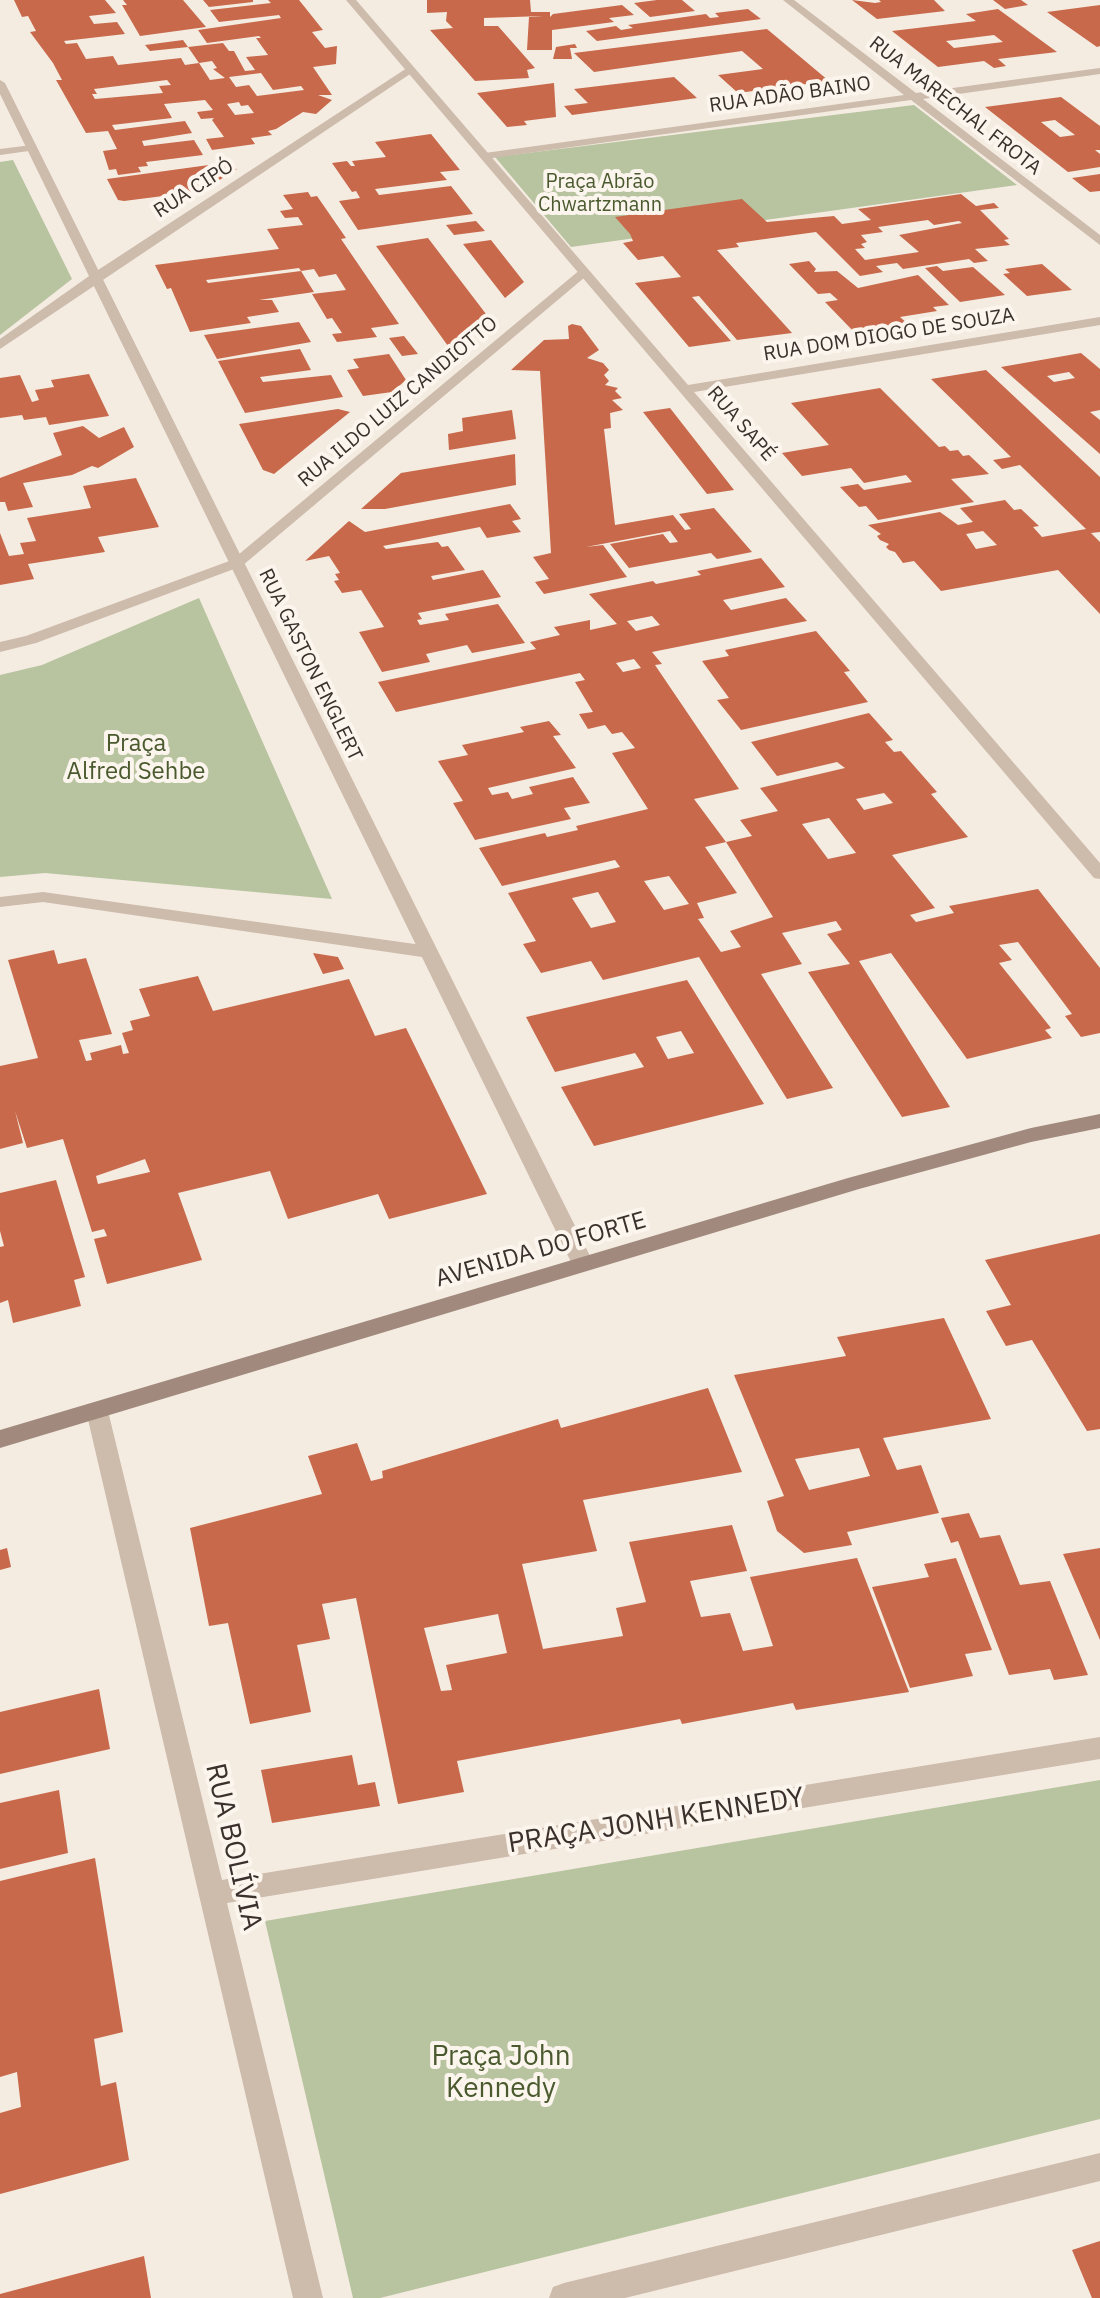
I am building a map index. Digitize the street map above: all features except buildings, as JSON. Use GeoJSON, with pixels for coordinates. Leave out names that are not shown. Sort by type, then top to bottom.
{"type":"FeatureCollection","features":[{"type":"Feature","properties":{"kind":"main road","name":"AVENIDA DO FORTE"},"geometry":{"type":"LineString","coordinates":[[0,1439],[855,1183],[1031,1135],[1100,1121]]}},
{"type":"Feature","properties":{"kind":"street","name":"RUA SAPÉ"},"geometry":{"type":"LineString","coordinates":[[351,0],[1100,874]]}},
{"type":"Feature","properties":{"kind":"street","name":"RUA MARECHAL FROTA"},"geometry":{"type":"LineString","coordinates":[[788,0],[1100,241]]}},
{"type":"Feature","properties":{"kind":"street","name":"RUA CIPÓ"},"geometry":{"type":"LineString","coordinates":[[0,345],[96,277],[411,70]]}},
{"type":"Feature","properties":{"kind":"street","name":"RUA ADÃO BAINO"},"geometry":{"type":"LineString","coordinates":[[485,156],[1100,71]]}},
{"type":"Feature","properties":{"kind":"street","name":"RUA GASTON ENGLERT"},"geometry":{"type":"LineString","coordinates":[[0,83],[583,1264]]}},
{"type":"Feature","properties":{"kind":"street"},"geometry":{"type":"LineString","coordinates":[[0,152],[32,148]]}},
{"type":"Feature","properties":{"kind":"street","name":"RUA ILDO LUIZ CANDIOTTO"},"geometry":{"type":"LineString","coordinates":[[237,563],[585,272]]}},
{"type":"Feature","properties":{"kind":"street","name":"RUA DOM DIOGO DE SOUZA"},"geometry":{"type":"LineString","coordinates":[[685,389],[1100,321]]}},
{"type":"Feature","properties":{"kind":"street"},"geometry":{"type":"LineString","coordinates":[[0,647],[31,640],[237,563]]}},
{"type":"Feature","properties":{"kind":"street"},"geometry":{"type":"LineString","coordinates":[[0,902],[43,897],[429,952]]}},
{"type":"Feature","properties":{"kind":"street","name":"RUA BOLÍVIA"},"geometry":{"type":"LineString","coordinates":[[97,1411],[308,2298]]}},
{"type":"Feature","properties":{"kind":"street","name":"PRAÇA JONH KENNEDY"},"geometry":{"type":"LineString","coordinates":[[212,1894],[1100,1748]]}},
{"type":"Feature","properties":{"kind":"street"},"geometry":{"type":"LineString","coordinates":[[564,2298],[1100,2167]]}},
{"type":"Feature","properties":{"kind":"green space","name":"Praça Abrão Chwartzmann"},"geometry":{"type":"Polygon","coordinates":[[[914,105],[1017,185],[571,247],[495,157],[914,105]]]}},
{"type":"Feature","properties":{"kind":"green space"},"geometry":{"type":"Polygon","coordinates":[[[13,160],[72,279],[0,335],[0,162],[13,160]]]}},
{"type":"Feature","properties":{"kind":"green space","name":"Praça Alfred Sehbe"},"geometry":{"type":"Polygon","coordinates":[[[199,598],[332,899],[45,873],[0,877],[0,675],[42,665],[199,598]]]}},
{"type":"Feature","properties":{"kind":"green space","name":"Praça John Kennedy"},"geometry":{"type":"Polygon","coordinates":[[[1100,1780],[1100,2119],[380,2298],[353,2298],[265,1921],[1100,1780]]]}}]}
